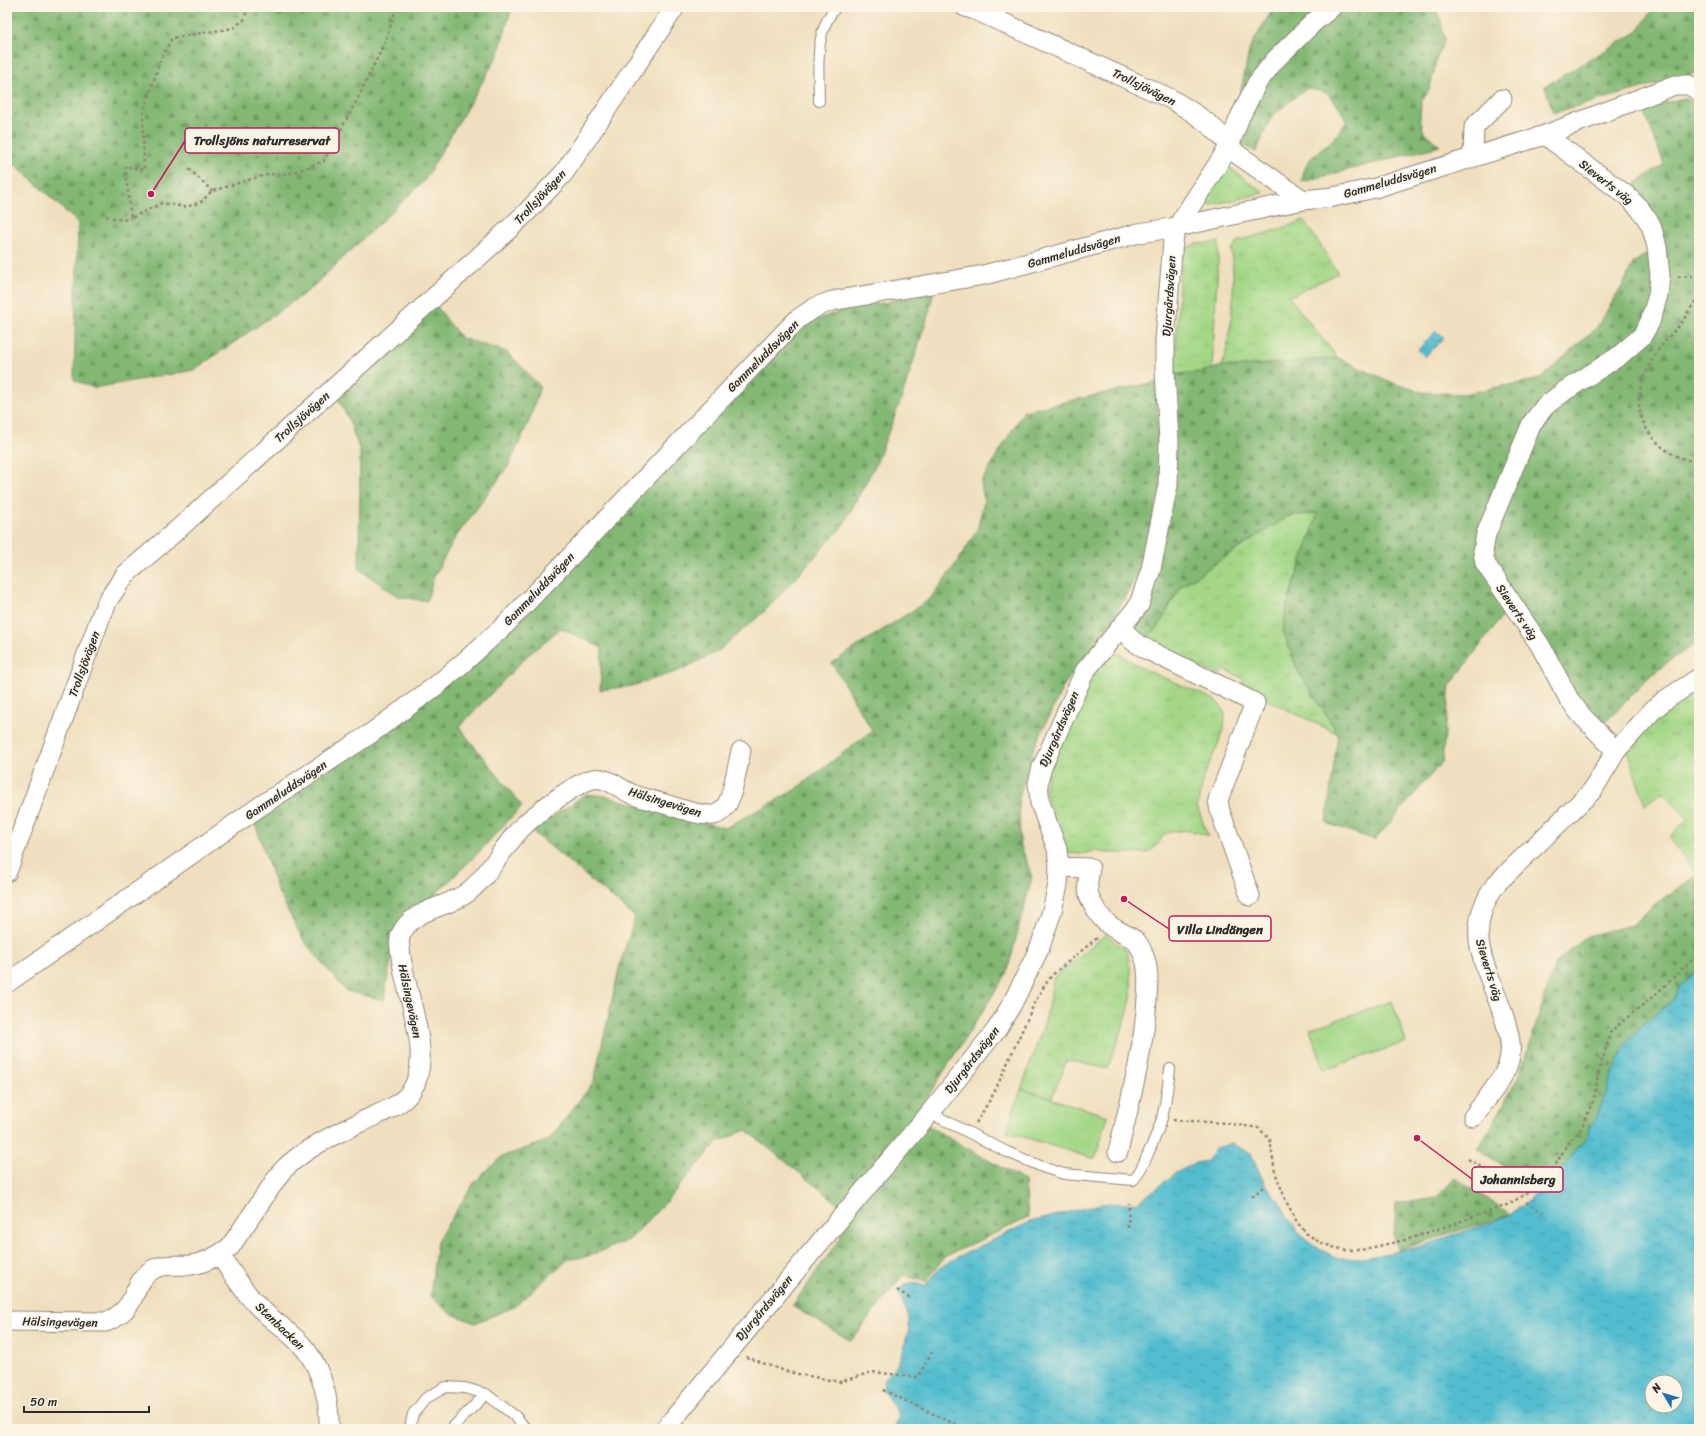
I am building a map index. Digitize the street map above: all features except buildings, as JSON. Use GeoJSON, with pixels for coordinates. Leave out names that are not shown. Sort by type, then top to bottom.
{"type":"FeatureCollection","features":[{"type":"Feature","properties":{"kind":"street","name":"Trollsjövägen"},"geometry":{"type":"LineString","coordinates":[[7,872],[104,611],[111,595],[125,575],[442,291],[544,195],[564,173],[675,7]]}},
{"type":"Feature","properties":{"kind":"street","name":"Trollsjövägen"},"geometry":{"type":"LineString","coordinates":[[965,7],[975,10],[1169,98],[1190,110],[1204,121],[1224,140],[1229,147],[1303,200]]}},
{"type":"Feature","properties":{"kind":"street","name":"Djurgårdsvägen"},"geometry":{"type":"LineString","coordinates":[[665,1429],[804,1260],[930,1113],[997,1029],[1015,998],[1040,947],[1052,911],[1058,885],[1059,867],[1057,849],[1040,803],[1038,783],[1042,767],[1085,671],[1139,605],[1146,589],[1168,485],[1169,442],[1165,372],[1165,340],[1173,240],[1177,228],[1229,147],[1239,119],[1257,83],[1275,60],[1314,22],[1332,7]]}},
{"type":"Feature","properties":{"kind":"street","name":"Gammeluddsvägen"},"geometry":{"type":"LineString","coordinates":[[7,982],[259,807],[370,734],[464,662],[505,625],[552,578],[783,334],[799,318],[816,307],[848,298],[984,275],[1139,233],[1177,228],[1303,200],[1333,197],[1375,188],[1473,156],[1545,135],[1675,85],[1689,85],[1699,90]]}},
{"type":"Feature","properties":{"kind":"street"},"geometry":{"type":"LineString","coordinates":[[1473,156],[1474,127],[1502,99]]}},
{"type":"Feature","properties":{"kind":"street","name":"Sieverts väg"},"geometry":{"type":"LineString","coordinates":[[1473,1117],[1506,1070],[1510,1057],[1511,1045],[1505,1020],[1479,944],[1478,928],[1481,910],[1497,883],[1592,791],[1616,751],[1581,715],[1569,699],[1540,645],[1485,563],[1482,551],[1486,534],[1532,423],[1545,406],[1566,390],[1619,356],[1642,336],[1650,322],[1655,308],[1660,276],[1657,247],[1651,225],[1640,209],[1626,195],[1545,135]]}},
{"type":"Feature","properties":{"kind":"street"},"geometry":{"type":"LineString","coordinates":[[1121,627],[1133,641],[1148,650],[1255,703],[1218,800],[1220,811],[1250,896]]}},
{"type":"Feature","properties":{"kind":"street"},"geometry":{"type":"LineString","coordinates":[[1616,751],[1652,711],[1665,700],[1699,678]]}},
{"type":"Feature","properties":{"kind":"street","name":"Hälsingevägen"},"geometry":{"type":"LineString","coordinates":[[7,1320],[106,1322],[117,1317],[129,1305],[142,1279],[151,1271],[164,1265],[191,1265],[220,1255],[230,1247],[281,1172],[289,1164],[316,1145],[390,1108],[404,1099],[412,1091],[420,1074],[420,1049],[414,1010],[402,969],[400,950],[400,936],[409,921],[420,913],[455,900],[468,892],[487,871],[514,836],[530,820],[576,787],[594,779],[613,783],[631,794],[696,813],[712,816],[721,812],[727,805],[741,750]]}},
{"type":"Feature","properties":{"kind":"street"},"geometry":{"type":"LineString","coordinates":[[1059,867],[1090,868],[1088,889],[1090,899],[1099,913],[1111,926],[1137,940],[1145,959],[1148,981],[1146,1015],[1139,1065],[1118,1152]]}},
{"type":"Feature","properties":{"kind":"street","name":"Stenbacken"},"geometry":{"type":"LineString","coordinates":[[220,1255],[237,1281],[257,1305],[311,1346],[326,1393],[330,1411],[329,1428]]}},
{"type":"Feature","properties":{"kind":"lane"},"geometry":{"type":"LineString","coordinates":[[819,101],[821,34],[836,7]]}},
{"type":"Feature","properties":{"kind":"lane"},"geometry":{"type":"LineString","coordinates":[[930,1113],[1007,1152],[1045,1168],[1064,1174],[1133,1180],[1142,1168],[1162,1119],[1170,1069]]}},
{"type":"Feature","properties":{"kind":"lane"},"geometry":{"type":"LineString","coordinates":[[412,1429],[410,1427],[413,1414],[426,1398],[446,1387],[465,1388],[486,1394],[515,1416],[526,1429]]}},
{"type":"Feature","properties":{"kind":"lane"},"geometry":{"type":"LineString","coordinates":[[451,1429],[486,1394]]}},
{"type":"Feature","properties":{"kind":"path"},"geometry":{"type":"LineString","coordinates":[[131,218],[125,166],[144,170],[143,115],[160,61],[172,38],[233,28],[244,20],[248,7]]}},
{"type":"Feature","properties":{"kind":"path"},"geometry":{"type":"LineString","coordinates":[[106,216],[122,220],[131,218],[162,203],[186,207],[201,202],[212,191],[264,175],[292,173],[324,161],[358,98],[384,44],[397,7]]}},
{"type":"Feature","properties":{"kind":"path"},"geometry":{"type":"LineString","coordinates":[[189,169],[212,191]]}},
{"type":"Feature","properties":{"kind":"path"},"geometry":{"type":"LineString","coordinates":[[1660,276],[1699,276]]}},
{"type":"Feature","properties":{"kind":"path"},"geometry":{"type":"LineString","coordinates":[[1699,296],[1685,318],[1652,359],[1638,400],[1640,416],[1646,429],[1666,451],[1679,457],[1699,461]]}},
{"type":"Feature","properties":{"kind":"path"},"geometry":{"type":"LineString","coordinates":[[966,1131],[973,1127],[987,1107],[1009,1062],[1034,1004],[1052,975],[1111,926]]}},
{"type":"Feature","properties":{"kind":"path"},"geometry":{"type":"LineString","coordinates":[[1162,1119],[1224,1123],[1259,1128],[1270,1140],[1276,1172],[1286,1201],[1297,1222],[1306,1233],[1319,1242],[1345,1250],[1360,1250],[1409,1239],[1505,1206],[1526,1194],[1552,1171],[1568,1143],[1581,1129],[1594,1100],[1599,1071],[1611,1031],[1657,993],[1699,953]]}},
{"type":"Feature","properties":{"kind":"path"},"geometry":{"type":"LineString","coordinates":[[1468,1159],[1526,1194]]}},
{"type":"Feature","properties":{"kind":"path"},"geometry":{"type":"LineString","coordinates":[[1252,1197],[1265,1185]]}},
{"type":"Feature","properties":{"kind":"path"},"geometry":{"type":"LineString","coordinates":[[1526,1202],[1544,1213]]}},
{"type":"Feature","properties":{"kind":"path"},"geometry":{"type":"LineString","coordinates":[[1128,1228],[1129,1203]]}},
{"type":"Feature","properties":{"kind":"path"},"geometry":{"type":"LineString","coordinates":[[897,1290],[912,1299]]}},
{"type":"Feature","properties":{"kind":"path"},"geometry":{"type":"LineString","coordinates":[[746,1357],[788,1372],[840,1382],[872,1372],[918,1377],[932,1352]]}},
{"type":"Feature","properties":{"kind":"path"},"geometry":{"type":"LineString","coordinates":[[883,1390],[965,1429]]}},
{"type":"Feature","properties":{"kind":"green space"},"geometry":{"type":"Polygon","coordinates":[[[7,7],[512,7],[498,55],[424,181],[308,291],[194,370],[94,388],[74,380],[78,223],[16,165],[7,168],[7,7]]]}},
{"type":"Feature","properties":{"kind":"green space"},"geometry":{"type":"Polygon","coordinates":[[[1274,7],[1434,7],[1440,19],[1445,39],[1436,60],[1429,91],[1421,102],[1420,119],[1424,132],[1440,146],[1302,182],[1303,173],[1309,161],[1337,135],[1347,121],[1339,107],[1327,93],[1307,88],[1272,116],[1256,152],[1237,141],[1230,110],[1240,94],[1250,47],[1274,7]]]}},
{"type":"Feature","properties":{"kind":"green space"},"geometry":{"type":"Polygon","coordinates":[[[1649,7],[1699,7],[1699,72],[1553,113],[1545,86],[1637,32],[1651,12],[1649,7]]]}},
{"type":"Feature","properties":{"kind":"green space"},"geometry":{"type":"Polygon","coordinates":[[[1685,98],[1699,105],[1699,112],[1693,115],[1699,129],[1699,642],[1672,659],[1647,679],[1602,726],[1576,700],[1515,599],[1450,686],[1442,762],[1375,840],[1326,823],[1338,734],[1297,669],[1283,631],[1287,604],[1318,513],[1288,516],[1181,586],[1158,627],[1142,642],[1128,626],[1175,471],[1175,374],[1201,372],[1222,366],[1232,367],[1338,358],[1398,385],[1422,392],[1463,394],[1535,380],[1542,377],[1596,328],[1623,285],[1634,262],[1662,245],[1649,210],[1636,183],[1664,164],[1643,108],[1685,98]]]}},
{"type":"Feature","properties":{"kind":"green space"},"geometry":{"type":"Polygon","coordinates":[[[1224,164],[1264,193],[1198,208],[1224,164]]]}},
{"type":"Feature","properties":{"kind":"green space"},"geometry":{"type":"Polygon","coordinates":[[[1304,220],[1338,273],[1289,297],[1338,358],[1232,367],[1222,366],[1231,325],[1233,277],[1231,250],[1238,241],[1277,230],[1304,220]]]}},
{"type":"Feature","properties":{"kind":"green space"},"geometry":{"type":"Polygon","coordinates":[[[1219,242],[1212,369],[1201,372],[1175,374],[1179,283],[1183,250],[1195,244],[1219,242]]]}},
{"type":"Feature","properties":{"kind":"green space"},"geometry":{"type":"Polygon","coordinates":[[[933,293],[930,309],[902,397],[876,464],[842,527],[765,611],[718,651],[679,671],[632,686],[600,690],[602,648],[561,628],[527,656],[459,727],[522,806],[478,853],[398,931],[384,1000],[346,991],[304,941],[277,890],[252,818],[525,615],[568,573],[637,497],[805,324],[841,311],[933,293]]]}},
{"type":"Feature","properties":{"kind":"green space"},"geometry":{"type":"Polygon","coordinates":[[[434,303],[461,338],[507,352],[540,386],[530,419],[509,465],[455,538],[434,576],[427,601],[399,597],[359,569],[360,451],[348,418],[338,398],[434,303]]]}},
{"type":"Feature","properties":{"kind":"green space"},"geometry":{"type":"Polygon","coordinates":[[[1156,382],[1158,437],[1164,470],[1143,564],[1110,624],[1064,685],[1033,750],[1019,798],[1020,843],[1032,877],[1007,973],[914,1118],[1025,1181],[1028,1218],[944,1257],[926,1282],[903,1275],[851,1341],[792,1306],[841,1237],[841,1206],[746,1130],[718,1142],[662,1206],[629,1240],[589,1256],[567,1260],[514,1307],[475,1323],[450,1313],[430,1296],[437,1241],[474,1183],[501,1157],[549,1140],[594,1081],[620,964],[635,917],[532,831],[586,794],[605,796],[725,828],[793,791],[872,731],[832,663],[930,599],[958,561],[977,530],[984,501],[981,482],[1024,411],[1156,382]]]}},
{"type":"Feature","properties":{"kind":"green space"},"geometry":{"type":"Polygon","coordinates":[[[1318,513],[1297,669],[1338,734],[1241,686],[1244,679],[1224,670],[1220,676],[1142,642],[1158,627],[1181,586],[1288,516],[1318,513]]]}},
{"type":"Feature","properties":{"kind":"green space"},"geometry":{"type":"Polygon","coordinates":[[[1113,650],[1144,669],[1213,699],[1223,708],[1225,715],[1224,726],[1219,742],[1205,774],[1197,806],[1208,836],[1186,830],[1164,834],[1157,845],[1148,853],[1107,853],[1096,851],[1080,854],[1067,853],[1053,820],[1045,791],[1047,774],[1090,675],[1113,650]]]}},
{"type":"Feature","properties":{"kind":"green space"},"geometry":{"type":"Polygon","coordinates":[[[1699,685],[1699,872],[1692,868],[1669,837],[1688,820],[1663,791],[1645,805],[1626,747],[1644,730],[1699,685]]]}},
{"type":"Feature","properties":{"kind":"green space"},"geometry":{"type":"Polygon","coordinates":[[[1699,874],[1699,971],[1678,988],[1674,999],[1643,1024],[1623,1048],[1599,1111],[1585,1139],[1560,1171],[1540,1189],[1477,1149],[1497,1117],[1518,1077],[1531,1041],[1555,963],[1587,936],[1631,925],[1662,899],[1699,874]]]}},
{"type":"Feature","properties":{"kind":"green space"},"geometry":{"type":"Polygon","coordinates":[[[1106,934],[1127,951],[1132,986],[1127,1015],[1108,1069],[1067,1060],[1052,1098],[1021,1089],[1045,1022],[1054,977],[1106,934]]]}},
{"type":"Feature","properties":{"kind":"green space"},"geometry":{"type":"Polygon","coordinates":[[[1392,1001],[1406,1042],[1324,1070],[1310,1029],[1392,1001]]]}},
{"type":"Feature","properties":{"kind":"green space"},"geometry":{"type":"Polygon","coordinates":[[[1021,1089],[1108,1116],[1095,1159],[1007,1132],[1021,1089]]]}},
{"type":"Feature","properties":{"kind":"green space"},"geometry":{"type":"Polygon","coordinates":[[[1455,1178],[1511,1214],[1398,1250],[1394,1236],[1396,1204],[1436,1198],[1455,1178]]]}},
{"type":"Feature","properties":{"kind":"water"},"geometry":{"type":"Polygon","coordinates":[[[1436,331],[1444,338],[1425,357],[1418,350],[1436,331]]]}},
{"type":"Feature","properties":{"kind":"water"},"geometry":{"type":"Polygon","coordinates":[[[1699,969],[1699,1429],[895,1429],[899,1415],[883,1390],[884,1380],[897,1365],[903,1351],[909,1329],[909,1317],[897,1290],[912,1282],[925,1286],[940,1268],[950,1261],[1030,1222],[1101,1204],[1137,1203],[1176,1173],[1195,1163],[1208,1161],[1215,1148],[1232,1144],[1251,1153],[1265,1185],[1279,1201],[1288,1218],[1301,1235],[1319,1249],[1338,1258],[1363,1258],[1423,1246],[1494,1221],[1511,1214],[1560,1171],[1585,1139],[1599,1111],[1623,1048],[1643,1024],[1674,999],[1678,988],[1699,969]]]}},
{"type":"Feature","properties":{"kind":"ferry route"},"geometry":{"type":"LineString","coordinates":[[1682,1374],[1699,1353]]}},
{"type":"Feature","properties":{"kind":"ferry route"},"geometry":{"type":"LineString","coordinates":[[1639,1429],[1651,1414]]}},
{"type":"Feature","properties":{"kind":"place","name":"Trollsjöns naturreservat"},"geometry":{"type":"Point","coordinates":[151,194]}},
{"type":"Feature","properties":{"kind":"place","name":"Villa Lindängen"},"geometry":{"type":"Point","coordinates":[1124,899]}},
{"type":"Feature","properties":{"kind":"place","name":"Johannisberg"},"geometry":{"type":"Point","coordinates":[1417,1138]}}]}
